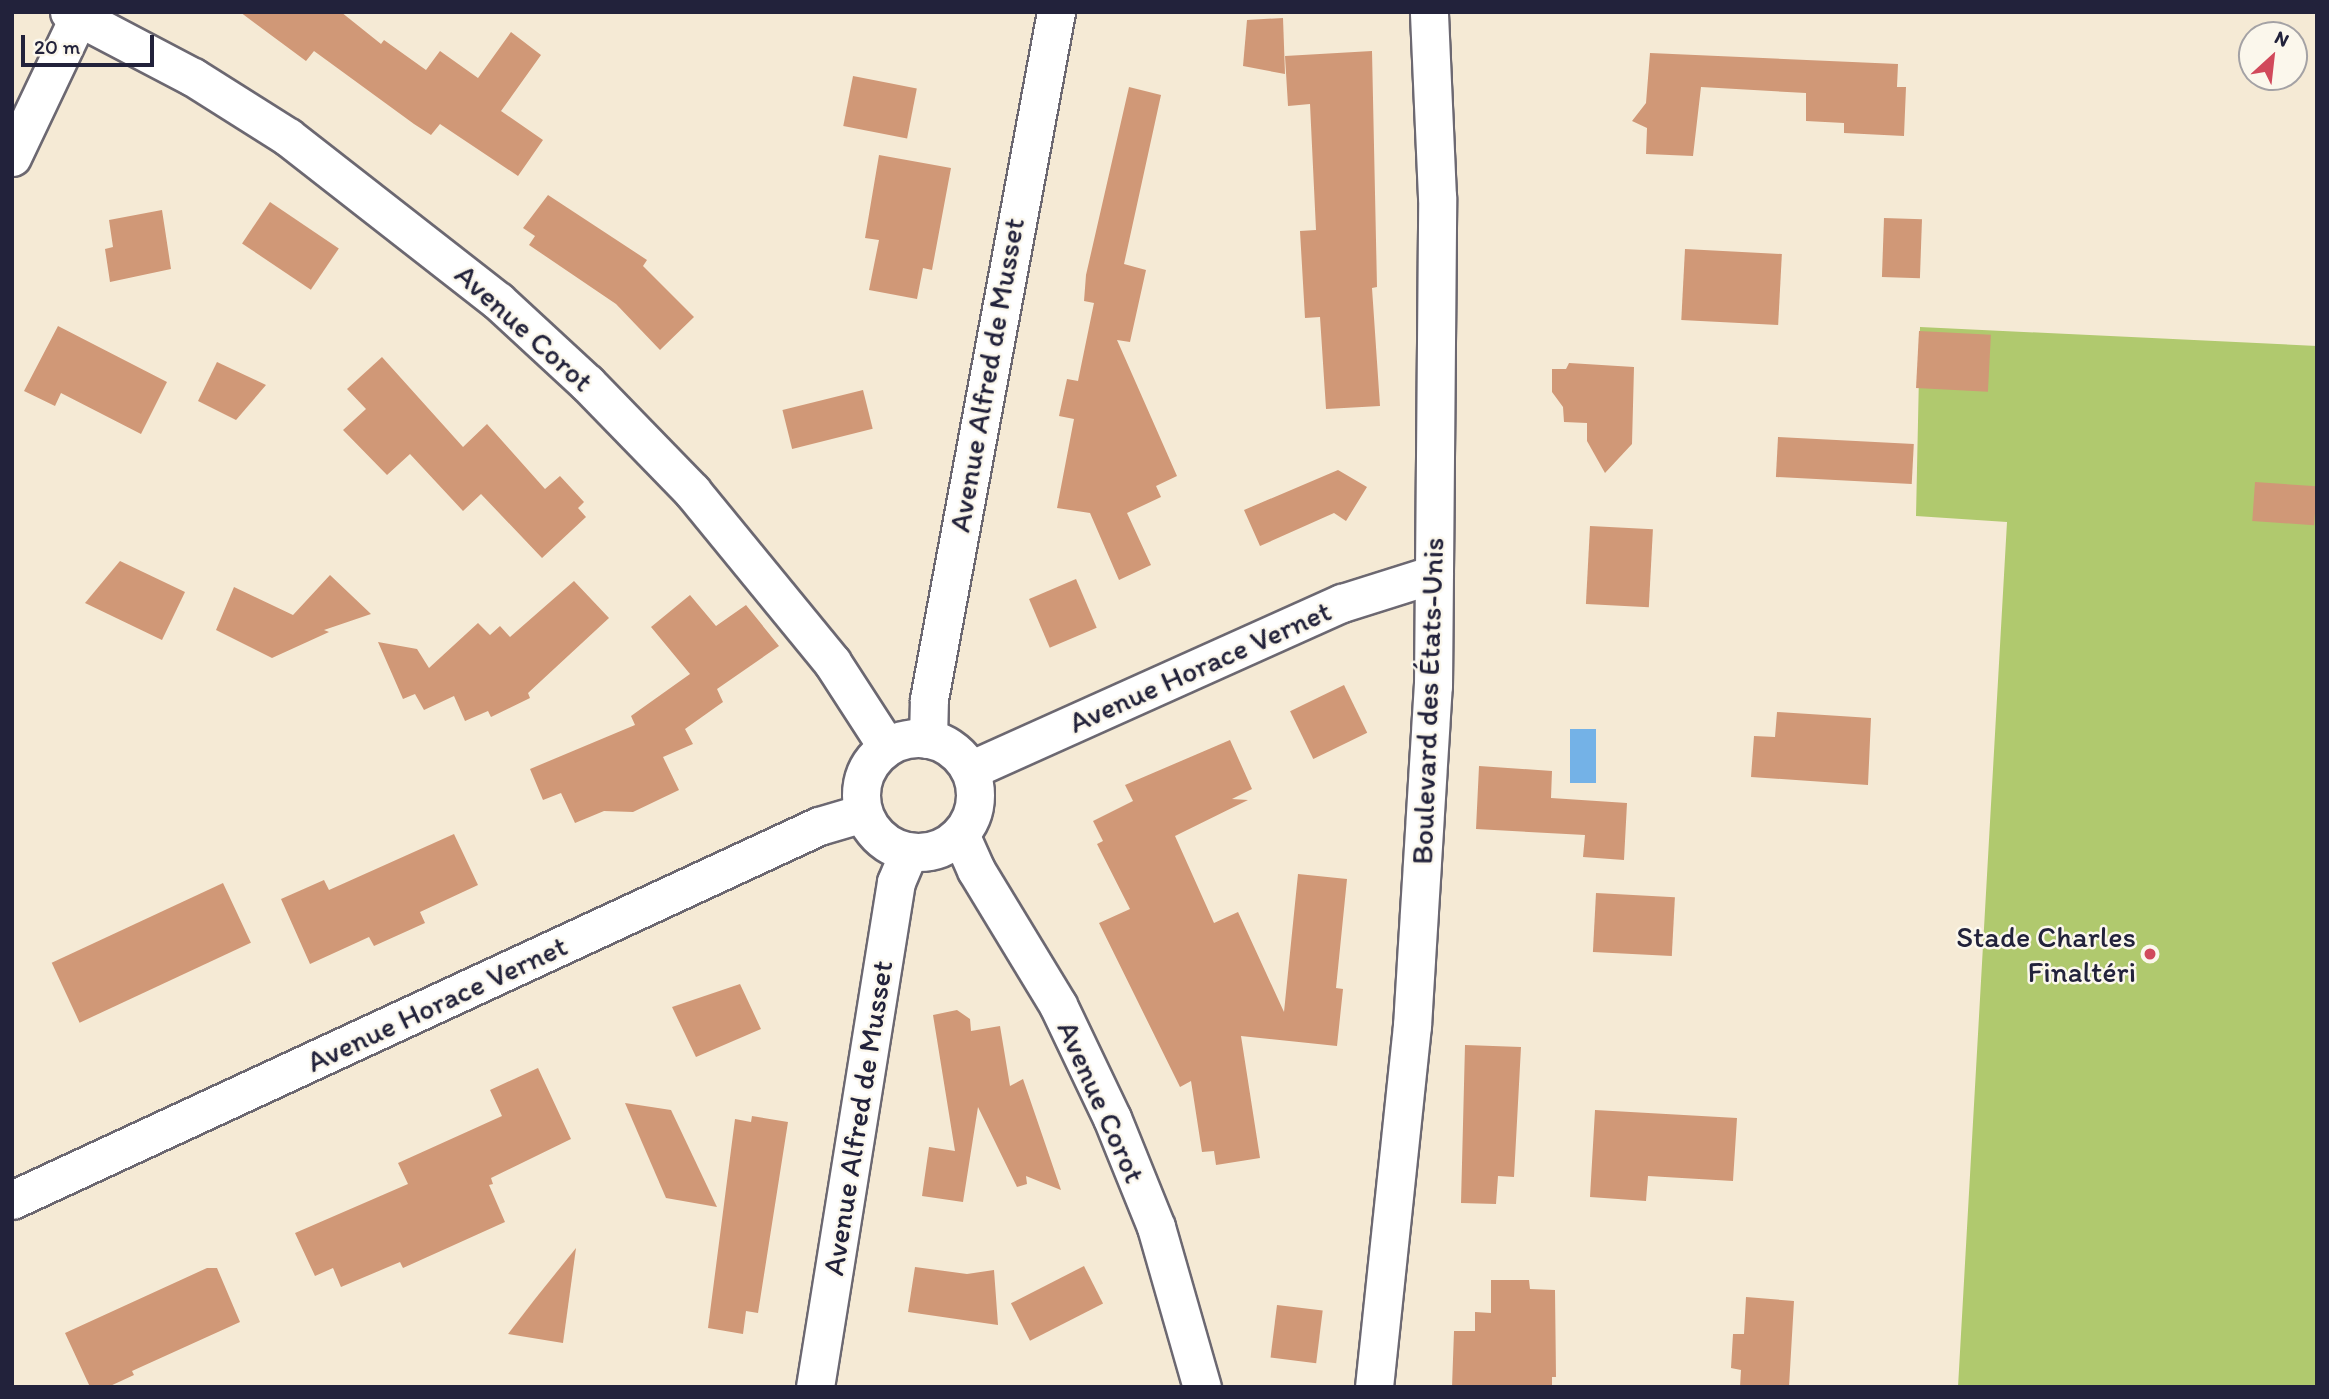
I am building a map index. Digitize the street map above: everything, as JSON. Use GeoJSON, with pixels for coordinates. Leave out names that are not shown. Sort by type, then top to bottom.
{"type":"FeatureCollection","features":[{"type":"Feature","properties":{"kind":"street","name":"Avenue Alfred de Musset"},"geometry":{"type":"LineString","coordinates":[[928,739],[929,699],[1056,12]]}},
{"type":"Feature","properties":{"kind":"street","name":"Boulevard des États-Unis"},"geometry":{"type":"LineString","coordinates":[[1374,1387],[1412,1026],[1433,686],[1437,198],[1429,12]]}},
{"type":"Feature","properties":{"kind":"street"},"geometry":{"type":"LineString","coordinates":[[12,157],[77,14]]}},
{"type":"Feature","properties":{"kind":"street","name":"Avenue Corot"},"geometry":{"type":"LineString","coordinates":[[77,14],[193,77],[288,137],[498,300],[587,383],[692,491],[832,662],[887,747]]}},
{"type":"Feature","properties":{"kind":"street","name":"Avenue Horace Vernet"},"geometry":{"type":"LineString","coordinates":[[970,770],[1342,603],[1434,574]]}},
{"type":"Feature","properties":{"kind":"street"},"geometry":{"type":"LineString","coordinates":[[928,739],[952,750],[970,770],[976,803],[960,834],[946,846],[909,852],[881,839],[863,813],[864,776],[887,747],[928,739]]}},
{"type":"Feature","properties":{"kind":"street","name":"Avenue Horace Vernet"},"geometry":{"type":"LineString","coordinates":[[12,1200],[819,826],[863,813]]}},
{"type":"Feature","properties":{"kind":"street","name":"Avenue Corot"},"geometry":{"type":"LineString","coordinates":[[960,834],[976,870],[1058,1005],[1112,1118],[1156,1227],[1202,1387]]}},
{"type":"Feature","properties":{"kind":"street","name":"Avenue Alfred de Musset"},"geometry":{"type":"LineString","coordinates":[[815,1387],[896,882],[909,852]]}},
{"type":"Feature","properties":{"kind":"green space","name":"Stade Charles Finaltéri"},"geometry":{"type":"Polygon","coordinates":[[[1920,327],[2317,346],[2317,1387],[1958,1387],[2007,522],[1916,516],[1920,327]]]}},
{"type":"Feature","properties":{"kind":"water"},"geometry":{"type":"Polygon","coordinates":[[[1570,729],[1596,729],[1596,783],[1570,783],[1570,729]]]}},
{"type":"Feature","properties":{"kind":"building"},"geometry":{"type":"Polygon","coordinates":[[[240,12],[341,12],[381,44],[384,40],[426,70],[440,51],[478,78],[511,32],[541,55],[501,111],[543,140],[518,176],[440,124],[431,135],[314,51],[306,61],[240,12]]]}},
{"type":"Feature","properties":{"kind":"building"},"geometry":{"type":"Polygon","coordinates":[[[1283,18],[1285,74],[1243,66],[1247,20],[1283,18]]]}},
{"type":"Feature","properties":{"kind":"building"},"geometry":{"type":"Polygon","coordinates":[[[1372,51],[1377,287],[1372,288],[1380,406],[1326,409],[1320,317],[1305,318],[1300,231],[1316,230],[1310,104],[1288,106],[1285,56],[1372,51]]]}},
{"type":"Feature","properties":{"kind":"building"},"geometry":{"type":"Polygon","coordinates":[[[1650,53],[1898,64],[1897,87],[1906,87],[1904,136],[1844,133],[1844,123],[1806,121],[1806,93],[1701,87],[1693,156],[1646,154],[1647,128],[1632,121],[1646,103],[1650,53]]]}},
{"type":"Feature","properties":{"kind":"building"},"geometry":{"type":"Polygon","coordinates":[[[853,76],[917,88],[907,138],[843,126],[853,76]]]}},
{"type":"Feature","properties":{"kind":"building"},"geometry":{"type":"Polygon","coordinates":[[[1129,87],[1161,95],[1124,264],[1146,270],[1130,342],[1117,340],[1177,476],[1156,486],[1161,497],[1127,513],[1151,565],[1119,580],[1090,513],[1057,508],[1074,419],[1059,416],[1067,379],[1078,381],[1094,303],[1084,301],[1086,275],[1129,87]]]}},
{"type":"Feature","properties":{"kind":"building"},"geometry":{"type":"Polygon","coordinates":[[[879,155],[951,168],[932,270],[923,268],[917,299],[869,290],[879,240],[865,238],[879,155]]]}},
{"type":"Feature","properties":{"kind":"building"},"geometry":{"type":"Polygon","coordinates":[[[548,195],[647,260],[643,266],[694,317],[660,350],[616,304],[529,245],[535,236],[523,228],[548,195]]]}},
{"type":"Feature","properties":{"kind":"building"},"geometry":{"type":"Polygon","coordinates":[[[270,202],[339,248],[311,290],[242,243],[270,202]]]}},
{"type":"Feature","properties":{"kind":"building"},"geometry":{"type":"Polygon","coordinates":[[[162,210],[171,269],[110,282],[105,249],[113,247],[109,220],[162,210]]]}},
{"type":"Feature","properties":{"kind":"building"},"geometry":{"type":"Polygon","coordinates":[[[1884,218],[1922,219],[1920,278],[1882,277],[1884,218]]]}},
{"type":"Feature","properties":{"kind":"building"},"geometry":{"type":"Polygon","coordinates":[[[1685,249],[1782,254],[1778,325],[1681,320],[1685,249]]]}},
{"type":"Feature","properties":{"kind":"building"},"geometry":{"type":"Polygon","coordinates":[[[58,326],[167,382],[141,434],[61,393],[55,406],[24,391],[58,326]]]}},
{"type":"Feature","properties":{"kind":"building"},"geometry":{"type":"Polygon","coordinates":[[[1919,331],[1991,335],[1988,392],[1916,388],[1919,331]]]}},
{"type":"Feature","properties":{"kind":"building"},"geometry":{"type":"Polygon","coordinates":[[[382,357],[463,447],[487,424],[545,489],[560,476],[584,502],[578,508],[586,517],[542,558],[481,494],[463,511],[410,454],[387,475],[343,430],[366,409],[347,389],[382,357]]]}},
{"type":"Feature","properties":{"kind":"building"},"geometry":{"type":"Polygon","coordinates":[[[217,362],[266,385],[236,420],[198,401],[217,362]]]}},
{"type":"Feature","properties":{"kind":"building"},"geometry":{"type":"Polygon","coordinates":[[[1569,363],[1634,367],[1632,444],[1605,473],[1587,441],[1587,423],[1564,422],[1563,407],[1552,392],[1552,369],[1566,369],[1569,363]]]}},
{"type":"Feature","properties":{"kind":"building"},"geometry":{"type":"Polygon","coordinates":[[[863,390],[873,429],[792,449],[782,410],[863,390]]]}},
{"type":"Feature","properties":{"kind":"building"},"geometry":{"type":"Polygon","coordinates":[[[1778,437],[1914,444],[1912,484],[1776,477],[1778,437]]]}},
{"type":"Feature","properties":{"kind":"building"},"geometry":{"type":"Polygon","coordinates":[[[1338,470],[1367,487],[1346,521],[1334,513],[1260,546],[1244,510],[1338,470]]]}},
{"type":"Feature","properties":{"kind":"building"},"geometry":{"type":"Polygon","coordinates":[[[2255,482],[2317,486],[2314,525],[2252,521],[2255,482]]]}},
{"type":"Feature","properties":{"kind":"building"},"geometry":{"type":"Polygon","coordinates":[[[1590,526],[1653,529],[1649,607],[1586,604],[1590,526]]]}},
{"type":"Feature","properties":{"kind":"building"},"geometry":{"type":"Polygon","coordinates":[[[120,561],[185,592],[162,640],[85,603],[120,561]]]}},
{"type":"Feature","properties":{"kind":"building"},"geometry":{"type":"Polygon","coordinates":[[[330,575],[371,614],[324,630],[329,632],[272,658],[216,630],[234,587],[293,615],[330,575]]]}},
{"type":"Feature","properties":{"kind":"building"},"geometry":{"type":"Polygon","coordinates":[[[1076,579],[1097,628],[1050,648],[1029,599],[1076,579]]]}},
{"type":"Feature","properties":{"kind":"building"},"geometry":{"type":"Polygon","coordinates":[[[574,581],[609,618],[528,693],[530,698],[491,717],[488,711],[465,721],[454,696],[424,710],[415,694],[403,699],[378,642],[417,649],[429,668],[478,623],[490,635],[500,626],[510,637],[574,581]]]}},
{"type":"Feature","properties":{"kind":"building"},"geometry":{"type":"Polygon","coordinates":[[[690,595],[716,626],[746,605],[779,646],[717,689],[723,702],[685,729],[693,744],[663,757],[679,790],[633,812],[604,811],[575,823],[561,793],[543,800],[530,769],[635,725],[631,716],[690,674],[651,627],[690,595]]]}},
{"type":"Feature","properties":{"kind":"building"},"geometry":{"type":"Polygon","coordinates":[[[1344,685],[1367,733],[1313,759],[1290,711],[1344,685]]]}},
{"type":"Feature","properties":{"kind":"building"},"geometry":{"type":"Polygon","coordinates":[[[1777,712],[1871,718],[1868,785],[1751,777],[1754,736],[1775,737],[1777,712]]]}},
{"type":"Feature","properties":{"kind":"building"},"geometry":{"type":"Polygon","coordinates":[[[1230,740],[1252,789],[1232,799],[1248,800],[1175,836],[1214,923],[1238,912],[1284,1012],[1298,874],[1347,879],[1336,988],[1343,989],[1337,1046],[1241,1036],[1260,1158],[1216,1165],[1214,1151],[1202,1152],[1191,1081],[1180,1087],[1099,923],[1130,909],[1097,844],[1103,841],[1093,821],[1133,801],[1125,785],[1230,740]]]}},
{"type":"Feature","properties":{"kind":"building"},"geometry":{"type":"Polygon","coordinates":[[[1479,766],[1552,771],[1551,798],[1627,803],[1624,860],[1583,857],[1585,835],[1476,829],[1479,766]]]}},
{"type":"Feature","properties":{"kind":"building"},"geometry":{"type":"Polygon","coordinates":[[[454,834],[478,885],[420,912],[425,923],[374,946],[369,937],[310,964],[281,899],[324,880],[329,890],[454,834]]]}},
{"type":"Feature","properties":{"kind":"building"},"geometry":{"type":"Polygon","coordinates":[[[223,883],[251,943],[80,1023],[52,963],[223,883]]]}},
{"type":"Feature","properties":{"kind":"building"},"geometry":{"type":"Polygon","coordinates":[[[1596,893],[1675,897],[1672,956],[1593,952],[1596,893]]]}},
{"type":"Feature","properties":{"kind":"building"},"geometry":{"type":"Polygon","coordinates":[[[740,984],[761,1029],[696,1057],[672,1007],[740,984]]]}},
{"type":"Feature","properties":{"kind":"building"},"geometry":{"type":"Polygon","coordinates":[[[957,1010],[970,1019],[971,1031],[1000,1026],[1010,1086],[1023,1079],[1061,1190],[1026,1176],[1027,1184],[1017,1187],[978,1107],[963,1202],[922,1196],[929,1147],[955,1151],[933,1015],[957,1010]]]}},
{"type":"Feature","properties":{"kind":"building"},"geometry":{"type":"Polygon","coordinates":[[[1465,1045],[1521,1047],[1514,1177],[1498,1176],[1496,1204],[1461,1203],[1465,1045]]]}},
{"type":"Feature","properties":{"kind":"building"},"geometry":{"type":"Polygon","coordinates":[[[538,1068],[571,1139],[491,1178],[493,1184],[489,1185],[505,1222],[403,1268],[400,1262],[341,1287],[333,1268],[315,1276],[295,1233],[408,1184],[398,1163],[502,1116],[490,1090],[538,1068]]]}},
{"type":"Feature","properties":{"kind":"building"},"geometry":{"type":"Polygon","coordinates":[[[625,1103],[671,1110],[717,1207],[666,1198],[625,1103]]]}},
{"type":"Feature","properties":{"kind":"building"},"geometry":{"type":"Polygon","coordinates":[[[1595,1110],[1737,1118],[1733,1181],[1648,1176],[1646,1201],[1590,1197],[1595,1110]]]}},
{"type":"Feature","properties":{"kind":"building"},"geometry":{"type":"Polygon","coordinates":[[[752,1116],[788,1122],[758,1313],[746,1311],[743,1334],[708,1328],[735,1119],[751,1122],[752,1116]]]}},
{"type":"Feature","properties":{"kind":"building"},"geometry":{"type":"Polygon","coordinates":[[[576,1248],[563,1343],[508,1334],[535,1299],[576,1248]]]}},
{"type":"Feature","properties":{"kind":"building"},"geometry":{"type":"Polygon","coordinates":[[[1084,1266],[1103,1303],[1030,1341],[1011,1303],[1084,1266]]]}},
{"type":"Feature","properties":{"kind":"building"},"geometry":{"type":"Polygon","coordinates":[[[915,1267],[967,1274],[994,1270],[998,1325],[908,1312],[915,1267]]]}},
{"type":"Feature","properties":{"kind":"building"},"geometry":{"type":"Polygon","coordinates":[[[207,1268],[217,1268],[240,1322],[132,1371],[134,1375],[108,1387],[90,1387],[65,1333],[207,1268]]]}},
{"type":"Feature","properties":{"kind":"building"},"geometry":{"type":"Polygon","coordinates":[[[1491,1280],[1529,1280],[1530,1289],[1555,1290],[1556,1377],[1552,1377],[1552,1387],[1452,1387],[1454,1331],[1475,1331],[1475,1312],[1491,1313],[1491,1280]]]}},
{"type":"Feature","properties":{"kind":"building"},"geometry":{"type":"Polygon","coordinates":[[[1746,1297],[1794,1301],[1789,1387],[1740,1387],[1741,1370],[1731,1368],[1733,1334],[1744,1334],[1746,1297]]]}},
{"type":"Feature","properties":{"kind":"building"},"geometry":{"type":"Polygon","coordinates":[[[1277,1305],[1323,1311],[1316,1363],[1271,1358],[1277,1305]]]}},
{"type":"Feature","properties":{"kind":"place","name":"Stade Charles Finaltéri"},"geometry":{"type":"Point","coordinates":[2150,954]}}]}
